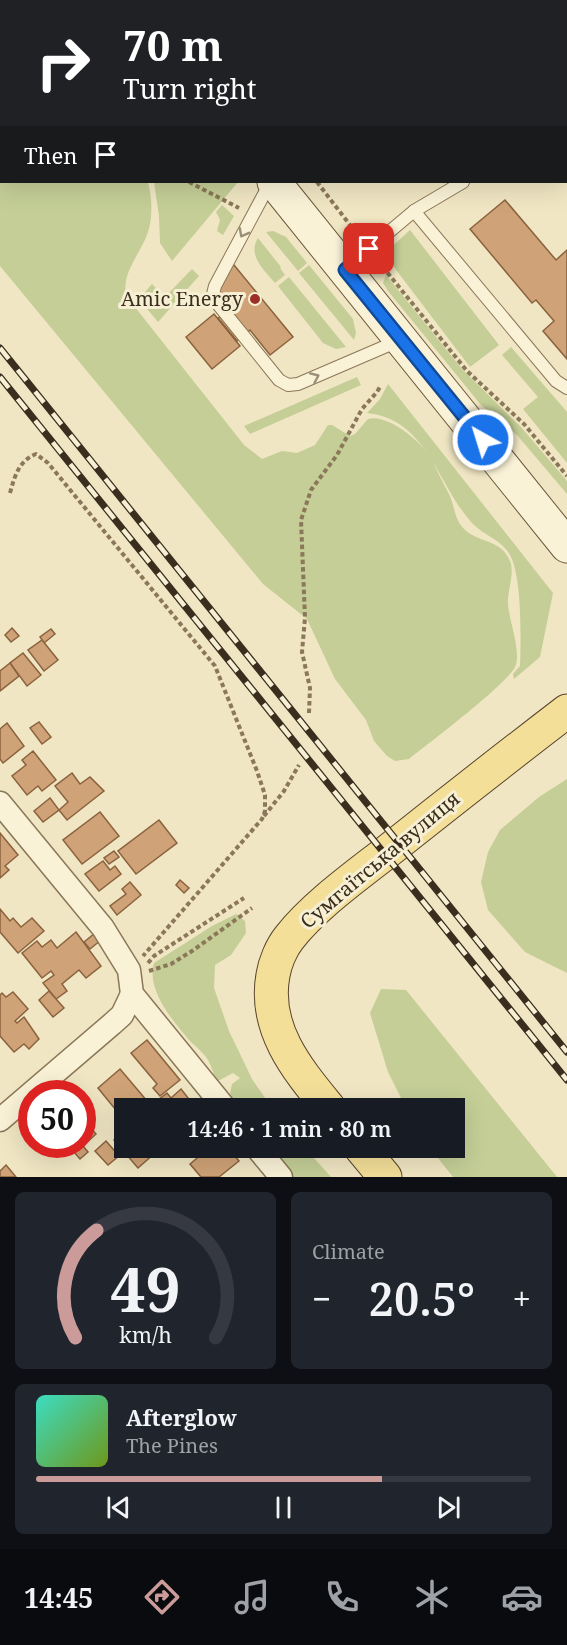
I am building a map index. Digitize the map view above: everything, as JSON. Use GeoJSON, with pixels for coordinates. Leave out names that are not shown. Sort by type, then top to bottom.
{"type":"FeatureCollection","features":[{"type":"Feature","properties":{"kind":"main road"},"geometry":{"type":"LineString","coordinates":[[273,183],[357,260],[401,339],[567,546]]}},
{"type":"Feature","properties":{"kind":"main road","name":"Сумгаїтська вулиця"},"geometry":{"type":"LineString","coordinates":[[321,1098],[290,1057],[281,1041],[272,1014],[272,976],[287,940],[357,875],[567,711]]}},
{"type":"Feature","properties":{"kind":"main road"},"geometry":{"type":"LineString","coordinates":[[369,1158],[385,1177]]}},
{"type":"Feature","properties":{"kind":"street"},"geometry":{"type":"LineString","coordinates":[[0,803],[138,972],[132,994],[122,1015],[0,1120]]}},
{"type":"Feature","properties":{"kind":"street"},"geometry":{"type":"LineString","coordinates":[[132,994],[217,1098]]}},
{"type":"Feature","properties":{"kind":"street"},"geometry":{"type":"LineString","coordinates":[[265,1158],[281,1177]]}},
{"type":"Feature","properties":{"kind":"lane"},"geometry":{"type":"LineString","coordinates":[[271,183],[250,219],[213,294],[217,303],[283,383],[298,384],[401,339]]}},
{"type":"Feature","properties":{"kind":"lane"},"geometry":{"type":"LineString","coordinates":[[357,260],[414,211],[461,183]]}},
{"type":"Feature","properties":{"kind":"lane"},"geometry":{"type":"LineString","coordinates":[[414,211],[556,381],[567,388]]}},
{"type":"Feature","properties":{"kind":"path"},"geometry":{"type":"LineString","coordinates":[[191,183],[230,202],[250,219]]}},
{"type":"Feature","properties":{"kind":"path"},"geometry":{"type":"LineString","coordinates":[[318,183],[357,260],[467,371],[524,424],[567,476]]}},
{"type":"Feature","properties":{"kind":"path"},"geometry":{"type":"LineString","coordinates":[[309,713],[310,688],[302,652],[305,618],[301,520],[311,490],[337,456],[362,409],[381,385]]}},
{"type":"Feature","properties":{"kind":"path"},"geometry":{"type":"LineString","coordinates":[[10,493],[19,466],[26,458],[36,454],[48,463],[215,666],[258,771],[265,795],[265,811],[262,819]]}},
{"type":"Feature","properties":{"kind":"path"},"geometry":{"type":"LineString","coordinates":[[138,972],[157,942],[284,791],[299,765]]}},
{"type":"Feature","properties":{"kind":"path"},"geometry":{"type":"LineString","coordinates":[[154,956],[244,898]]}},
{"type":"Feature","properties":{"kind":"path"},"geometry":{"type":"LineString","coordinates":[[138,972],[171,964],[252,908]]}},
{"type":"Feature","properties":{"kind":"green space"},"geometry":{"type":"Polygon","coordinates":[[[0,183],[148,183],[151,207],[150,226],[126,280],[127,297],[244,445],[262,459],[282,451],[297,453],[315,445],[328,425],[350,436],[355,434],[368,419],[376,418],[395,425],[414,439],[433,462],[449,494],[460,524],[472,535],[499,547],[509,559],[512,570],[508,604],[517,661],[509,675],[483,700],[409,759],[395,761],[387,756],[374,741],[366,720],[335,679],[307,619],[263,584],[0,266],[0,183]]]}},
{"type":"Feature","properties":{"kind":"green space"},"geometry":{"type":"Polygon","coordinates":[[[154,183],[237,183],[172,261],[160,243],[154,183]]]}},
{"type":"Feature","properties":{"kind":"green space"},"geometry":{"type":"Polygon","coordinates":[[[222,205],[234,216],[223,235],[217,231],[220,220],[216,212],[222,205]]]}},
{"type":"Feature","properties":{"kind":"green space"},"geometry":{"type":"Polygon","coordinates":[[[410,230],[499,345],[470,367],[384,254],[410,230]]]}},
{"type":"Feature","properties":{"kind":"green space"},"geometry":{"type":"Polygon","coordinates":[[[273,231],[286,237],[307,263],[298,271],[266,232],[273,231]]]}},
{"type":"Feature","properties":{"kind":"green space"},"geometry":{"type":"Polygon","coordinates":[[[258,238],[285,275],[275,283],[258,262],[254,250],[258,238]]]}},
{"type":"Feature","properties":{"kind":"green space"},"geometry":{"type":"Polygon","coordinates":[[[309,265],[353,319],[356,333],[354,340],[299,273],[309,265]]]}},
{"type":"Feature","properties":{"kind":"green space"},"geometry":{"type":"Polygon","coordinates":[[[192,269],[199,276],[158,322],[139,299],[152,284],[165,297],[192,269]]]}},
{"type":"Feature","properties":{"kind":"green space"},"geometry":{"type":"Polygon","coordinates":[[[386,275],[462,369],[521,427],[567,481],[567,494],[517,435],[481,405],[388,291],[383,283],[386,275]]]}},
{"type":"Feature","properties":{"kind":"green space"},"geometry":{"type":"Polygon","coordinates":[[[289,277],[346,347],[336,349],[323,343],[278,286],[289,277]]]}},
{"type":"Feature","properties":{"kind":"green space"},"geometry":{"type":"Polygon","coordinates":[[[511,347],[567,412],[567,463],[523,409],[538,397],[502,355],[511,347]]]}},
{"type":"Feature","properties":{"kind":"green space"},"geometry":{"type":"Polygon","coordinates":[[[357,377],[361,385],[250,434],[244,426],[357,377]]]}},
{"type":"Feature","properties":{"kind":"green space"},"geometry":{"type":"Polygon","coordinates":[[[388,384],[553,593],[540,657],[514,679],[513,674],[520,666],[520,626],[519,595],[515,567],[511,557],[504,547],[473,524],[418,441],[388,418],[367,413],[380,399],[388,384]]]}},
{"type":"Feature","properties":{"kind":"green space"},"geometry":{"type":"Polygon","coordinates":[[[567,779],[567,973],[525,952],[488,910],[481,882],[488,852],[500,830],[539,797],[567,779]]]}},
{"type":"Feature","properties":{"kind":"green space"},"geometry":{"type":"Polygon","coordinates":[[[236,914],[245,921],[246,933],[231,955],[215,965],[214,988],[229,1031],[252,1079],[265,1098],[233,1098],[230,1094],[232,1084],[240,1078],[233,1073],[218,1081],[206,1057],[168,1014],[157,994],[153,973],[154,963],[212,926],[236,914]]]}},
{"type":"Feature","properties":{"kind":"green space"},"geometry":{"type":"Polygon","coordinates":[[[381,989],[406,990],[557,1177],[453,1177],[438,1158],[465,1158],[465,1098],[401,1098],[388,1072],[370,1013],[381,989]]]}},
{"type":"Feature","properties":{"kind":"green space"},"geometry":{"type":"Polygon","coordinates":[[[277,1158],[314,1158],[331,1177],[289,1177],[277,1158]]]}},
{"type":"Feature","properties":{"kind":"building"},"geometry":{"type":"Polygon","coordinates":[[[505,200],[556,260],[567,250],[567,359],[543,331],[554,321],[536,300],[532,303],[470,229],[505,200]]]}},
{"type":"Feature","properties":{"kind":"building"},"geometry":{"type":"Polygon","coordinates":[[[234,265],[293,337],[270,355],[250,330],[237,341],[218,318],[232,307],[212,283],[234,265]]]}},
{"type":"Feature","properties":{"kind":"building"},"geometry":{"type":"Polygon","coordinates":[[[214,314],[240,346],[212,369],[186,337],[214,314]]]}},
{"type":"Feature","properties":{"kind":"building"},"geometry":{"type":"Polygon","coordinates":[[[12,628],[19,636],[11,642],[5,635],[12,628]]]}},
{"type":"Feature","properties":{"kind":"building"},"geometry":{"type":"Polygon","coordinates":[[[51,629],[55,634],[44,643],[40,637],[51,629]]]}},
{"type":"Feature","properties":{"kind":"building"},"geometry":{"type":"Polygon","coordinates":[[[42,640],[58,660],[44,671],[28,650],[42,640]]]}},
{"type":"Feature","properties":{"kind":"building"},"geometry":{"type":"Polygon","coordinates":[[[23,653],[41,675],[27,686],[10,663],[23,653]]]}},
{"type":"Feature","properties":{"kind":"building"},"geometry":{"type":"Polygon","coordinates":[[[10,663],[19,676],[0,691],[0,671],[10,663]]]}},
{"type":"Feature","properties":{"kind":"building"},"geometry":{"type":"Polygon","coordinates":[[[39,722],[51,737],[42,744],[30,728],[39,722]]]}},
{"type":"Feature","properties":{"kind":"building"},"geometry":{"type":"Polygon","coordinates":[[[7,723],[24,746],[3,763],[0,759],[0,729],[7,723]]]}},
{"type":"Feature","properties":{"kind":"building"},"geometry":{"type":"Polygon","coordinates":[[[33,751],[56,780],[42,791],[38,786],[27,795],[12,776],[26,765],[22,760],[33,751]]]}},
{"type":"Feature","properties":{"kind":"building"},"geometry":{"type":"Polygon","coordinates":[[[72,773],[80,784],[90,777],[104,791],[67,820],[59,810],[68,802],[55,786],[72,773]]]}},
{"type":"Feature","properties":{"kind":"building"},"geometry":{"type":"Polygon","coordinates":[[[50,798],[59,810],[43,822],[34,811],[50,798]]]}},
{"type":"Feature","properties":{"kind":"building"},"geometry":{"type":"Polygon","coordinates":[[[100,812],[119,836],[82,864],[63,840],[100,812]]]}},
{"type":"Feature","properties":{"kind":"building"},"geometry":{"type":"Polygon","coordinates":[[[159,820],[177,843],[136,874],[118,851],[159,820]]]}},
{"type":"Feature","properties":{"kind":"building"},"geometry":{"type":"Polygon","coordinates":[[[0,833],[18,855],[5,866],[9,870],[0,878],[0,833]]]}},
{"type":"Feature","properties":{"kind":"building"},"geometry":{"type":"Polygon","coordinates":[[[114,851],[119,857],[109,864],[104,858],[114,851]]]}},
{"type":"Feature","properties":{"kind":"building"},"geometry":{"type":"Polygon","coordinates":[[[103,861],[110,870],[115,866],[121,874],[99,891],[85,874],[103,861]]]}},
{"type":"Feature","properties":{"kind":"building"},"geometry":{"type":"Polygon","coordinates":[[[180,880],[189,888],[184,893],[176,885],[180,880]]]}},
{"type":"Feature","properties":{"kind":"building"},"geometry":{"type":"Polygon","coordinates":[[[130,882],[141,895],[117,915],[110,906],[126,894],[122,889],[130,882]]]}},
{"type":"Feature","properties":{"kind":"building"},"geometry":{"type":"Polygon","coordinates":[[[0,909],[10,921],[13,918],[21,927],[32,918],[44,931],[18,953],[0,932],[0,909]]]}},
{"type":"Feature","properties":{"kind":"building"},"geometry":{"type":"Polygon","coordinates":[[[76,932],[101,966],[86,978],[79,970],[62,984],[67,991],[56,999],[43,983],[54,975],[51,971],[42,978],[22,953],[37,941],[42,947],[51,940],[57,948],[76,932]]]}},
{"type":"Feature","properties":{"kind":"building"},"geometry":{"type":"Polygon","coordinates":[[[95,933],[101,940],[90,949],[84,942],[95,933]]]}},
{"type":"Feature","properties":{"kind":"building"},"geometry":{"type":"Polygon","coordinates":[[[49,991],[64,1008],[53,1017],[39,1000],[49,991]]]}},
{"type":"Feature","properties":{"kind":"building"},"geometry":{"type":"Polygon","coordinates":[[[13,992],[28,1009],[15,1021],[17,1023],[24,1017],[39,1039],[29,1049],[24,1044],[14,1052],[0,1036],[0,995],[2,993],[6,997],[13,992]]]}},
{"type":"Feature","properties":{"kind":"building"},"geometry":{"type":"Polygon","coordinates":[[[147,1040],[180,1080],[160,1096],[153,1088],[157,1084],[131,1053],[147,1040]]]}},
{"type":"Feature","properties":{"kind":"building"},"geometry":{"type":"Polygon","coordinates":[[[120,1069],[145,1098],[114,1098],[114,1108],[98,1088],[120,1069]]]}},
{"type":"Feature","properties":{"kind":"building"},"geometry":{"type":"Polygon","coordinates":[[[181,1089],[188,1098],[171,1098],[181,1089]]]}},
{"type":"Feature","properties":{"kind":"building"},"geometry":{"type":"Polygon","coordinates":[[[167,1093],[171,1098],[161,1098],[167,1093]]]}},
{"type":"Feature","properties":{"kind":"building"},"geometry":{"type":"Polygon","coordinates":[[[106,1141],[114,1150],[114,1158],[117,1158],[108,1165],[96,1150],[106,1141]]]}},
{"type":"Feature","properties":{"kind":"building"},"geometry":{"type":"Polygon","coordinates":[[[129,1158],[149,1158],[138,1168],[129,1158]]]}},
{"type":"Feature","properties":{"kind":"building"},"geometry":{"type":"Polygon","coordinates":[[[197,1158],[236,1158],[239,1161],[219,1177],[201,1177],[190,1164],[197,1158]]]}},
{"type":"Feature","properties":{"kind":"building"},"geometry":{"type":"Polygon","coordinates":[[[6,1165],[16,1177],[0,1177],[0,1171],[6,1165]]]}},
{"type":"Feature","properties":{"kind":"railway"},"geometry":{"type":"LineString","coordinates":[[0,348],[567,1052]]}},
{"type":"Feature","properties":{"kind":"railway"},"geometry":{"type":"LineString","coordinates":[[0,377],[567,1080]]}},
{"type":"Feature","properties":{"kind":"place","name":"Amic Energy"},"geometry":{"type":"Point","coordinates":[255,299]}},
{"type":"Feature","properties":{"kind":"route"},"geometry":{"type":"LineString","coordinates":[[369,249],[345,270],[483,440]]}}]}
